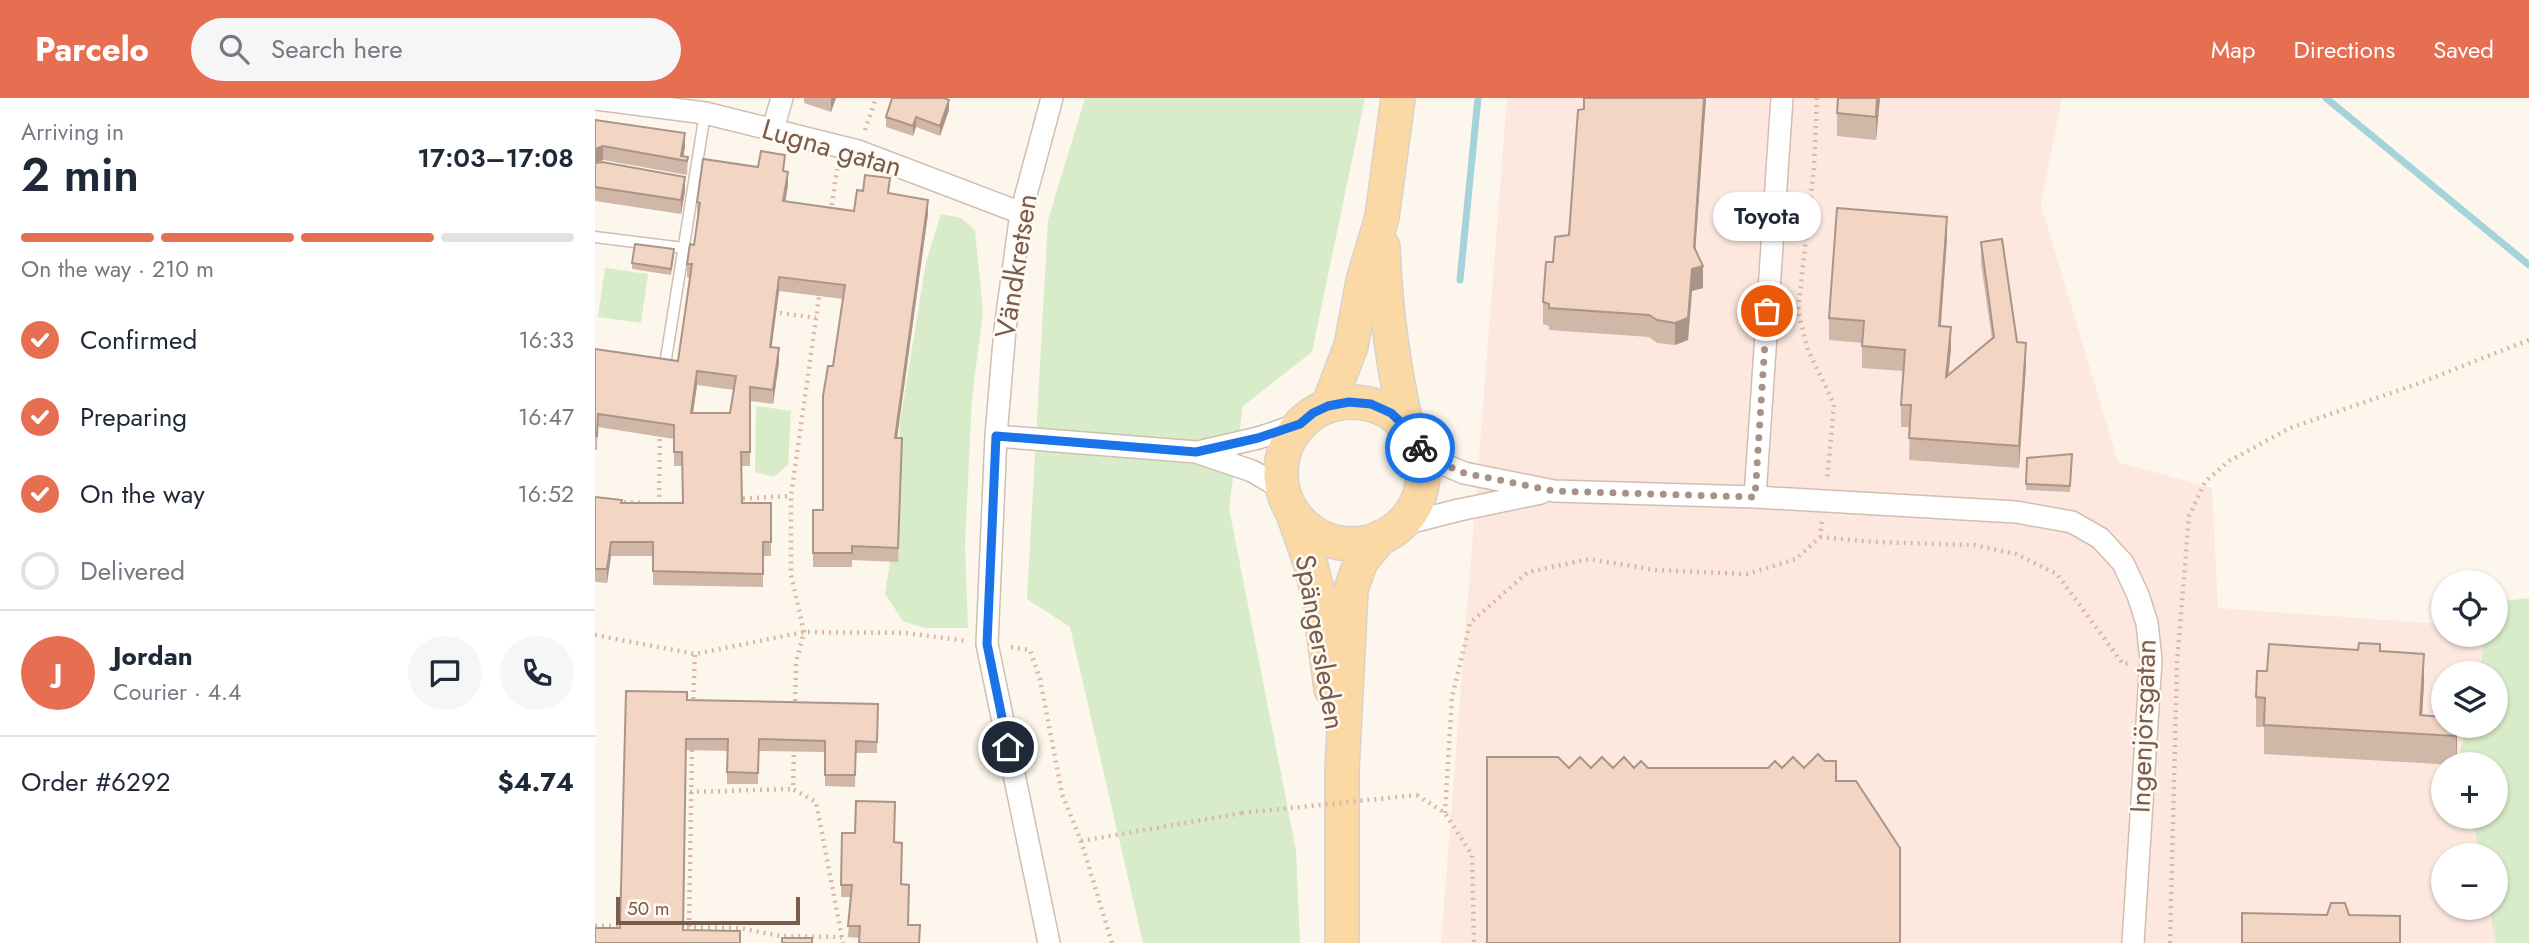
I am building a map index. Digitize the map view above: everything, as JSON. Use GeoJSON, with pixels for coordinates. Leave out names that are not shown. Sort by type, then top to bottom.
{"type":"FeatureCollection","features":[{"type":"Feature","properties":{"kind":"main road","name":"Spängersleden"},"geometry":{"type":"LineString","coordinates":[[1342,771],[1319,598],[1310,562],[1288,501],[1281,466],[1287,443],[1314,415],[1351,346],[1363,281],[1382,217],[1398,98]]}},
{"type":"Feature","properties":{"kind":"main road","name":"Spängersleden"},"geometry":{"type":"LineString","coordinates":[[1342,943],[1342,771],[1352,589],[1361,561],[1413,508],[1421,489],[1423,468],[1393,368],[1384,284],[1382,217]]}},
{"type":"Feature","properties":{"kind":"main road"},"geometry":{"type":"LineString","coordinates":[[1314,415],[1349,402],[1371,404],[1391,413],[1413,437]]}},
{"type":"Feature","properties":{"kind":"main road","name":"Spängersleden"},"geometry":{"type":"LineString","coordinates":[[1288,501],[1311,531],[1333,541],[1357,544],[1391,531]]}},
{"type":"Feature","properties":{"kind":"street"},"geometry":{"type":"LineString","coordinates":[[773,129],[782,98]]}},
{"type":"Feature","properties":{"kind":"street","name":"Vändkretsen"},"geometry":{"type":"LineString","coordinates":[[1049,943],[987,644],[996,436],[1005,329],[1021,213],[1052,98]]}},
{"type":"Feature","properties":{"kind":"street"},"geometry":{"type":"LineString","coordinates":[[1755,497],[1782,98]]}},
{"type":"Feature","properties":{"kind":"street","name":"Lugna gatan"},"geometry":{"type":"LineString","coordinates":[[595,99],[705,113],[849,149],[1021,213]]}},
{"type":"Feature","properties":{"kind":"street"},"geometry":{"type":"LineString","coordinates":[[1196,452],[1258,438],[1314,415]]}},
{"type":"Feature","properties":{"kind":"street"},"geometry":{"type":"LineString","coordinates":[[996,436],[1196,452],[1252,471],[1288,501]]}},
{"type":"Feature","properties":{"kind":"street","name":"Ingenjörsgatan"},"geometry":{"type":"LineString","coordinates":[[1413,437],[1443,464],[1464,473],[1554,491],[1755,497],[2016,512],[2072,522],[2100,538],[2123,563],[2138,595],[2147,623],[2151,660],[2133,943]]}},
{"type":"Feature","properties":{"kind":"street","name":"Ingenjörsgatan"},"geometry":{"type":"LineString","coordinates":[[1391,531],[1459,510],[1554,491]]}},
{"type":"Feature","properties":{"kind":"lane"},"geometry":{"type":"LineString","coordinates":[[642,361],[665,365],[705,113]]}},
{"type":"Feature","properties":{"kind":"lane"},"geometry":{"type":"LineString","coordinates":[[680,182],[693,184]]}},
{"type":"Feature","properties":{"kind":"lane"},"geometry":{"type":"LineString","coordinates":[[595,237],[683,248]]}},
{"type":"Feature","properties":{"kind":"path"},"geometry":{"type":"LineString","coordinates":[[829,225],[849,149],[876,98]]}},
{"type":"Feature","properties":{"kind":"path"},"geometry":{"type":"LineString","coordinates":[[1445,813],[1452,697],[1470,623],[1528,572],[1589,559],[1656,570],[1747,574],[1796,559],[1820,537],[1834,404],[1808,350],[1798,311],[1814,167],[1817,98]]}},
{"type":"Feature","properties":{"kind":"path"},"geometry":{"type":"LineString","coordinates":[[795,713],[796,662],[804,632],[791,575],[791,496],[821,278]]}},
{"type":"Feature","properties":{"kind":"path"},"geometry":{"type":"LineString","coordinates":[[765,311],[816,318]]}},
{"type":"Feature","properties":{"kind":"path"},"geometry":{"type":"LineString","coordinates":[[2170,943],[2177,663],[2189,516],[2205,482],[2229,461],[2290,428],[2417,384],[2529,340]]}},
{"type":"Feature","properties":{"kind":"path"},"geometry":{"type":"LineString","coordinates":[[659,504],[660,419]]}},
{"type":"Feature","properties":{"kind":"path"},"geometry":{"type":"LineString","coordinates":[[725,500],[791,496]]}},
{"type":"Feature","properties":{"kind":"path"},"geometry":{"type":"LineString","coordinates":[[608,501],[672,503]]}},
{"type":"Feature","properties":{"kind":"path"},"geometry":{"type":"LineString","coordinates":[[1820,537],[1874,542],[1974,545],[2016,554],[2057,574],[2123,664],[2151,660],[2177,663]]}},
{"type":"Feature","properties":{"kind":"path"},"geometry":{"type":"LineString","coordinates":[[595,635],[695,654],[804,632],[906,633],[1030,650],[1040,679],[1062,794],[1081,841],[1112,943]]}},
{"type":"Feature","properties":{"kind":"path"},"geometry":{"type":"LineString","coordinates":[[693,709],[695,654]]}},
{"type":"Feature","properties":{"kind":"path"},"geometry":{"type":"LineString","coordinates":[[689,927],[692,737]]}},
{"type":"Feature","properties":{"kind":"path"},"geometry":{"type":"LineString","coordinates":[[793,789],[794,738]]}},
{"type":"Feature","properties":{"kind":"path"},"geometry":{"type":"LineString","coordinates":[[676,927],[740,928],[780,936],[842,940],[816,802],[793,789],[690,792]]}},
{"type":"Feature","properties":{"kind":"path"},"geometry":{"type":"LineString","coordinates":[[1081,841],[1242,813],[1417,795],[1445,813],[1472,855],[1474,943]]}},
{"type":"Feature","properties":{"kind":"path"},"geometry":{"type":"LineString","coordinates":[[595,926],[635,926]]}},
{"type":"Feature","properties":{"kind":"shaded area"},"geometry":{"type":"Polygon","coordinates":[[[1507,98],[2062,98],[2041,205],[2118,462],[2212,488],[2218,608],[2431,623],[2431,647],[2484,647],[2481,661],[2431,661],[2431,738],[2463,738],[2460,752],[2431,752],[2431,829],[2474,829],[2477,843],[2431,843],[2431,920],[2491,920],[2496,943],[1441,943],[1507,98]]]}},
{"type":"Feature","properties":{"kind":"green space"},"geometry":{"type":"Polygon","coordinates":[[[1085,98],[1365,98],[1312,352],[1243,406],[1229,508],[1296,850],[1300,943],[1143,943],[1070,627],[1027,599],[1048,220],[1085,98]]]}},
{"type":"Feature","properties":{"kind":"green space"},"geometry":{"type":"Polygon","coordinates":[[[941,214],[961,218],[975,230],[983,312],[972,398],[965,545],[968,628],[924,628],[903,621],[885,594],[895,532],[900,422],[926,262],[941,214]]]}},
{"type":"Feature","properties":{"kind":"green space"},"geometry":{"type":"Polygon","coordinates":[[[605,268],[648,274],[641,323],[598,317],[605,268]]]}},
{"type":"Feature","properties":{"kind":"green space"},"geometry":{"type":"Polygon","coordinates":[[[756,406],[791,411],[788,465],[774,477],[755,472],[756,406]]]}},
{"type":"Feature","properties":{"kind":"green space"},"geometry":{"type":"Polygon","coordinates":[[[2529,598],[2529,943],[2496,943],[2491,920],[2508,920],[2508,843],[2477,843],[2474,829],[2508,829],[2508,752],[2460,752],[2463,738],[2508,738],[2508,661],[2481,661],[2484,647],[2508,647],[2508,601],[2529,598]]]}},
{"type":"Feature","properties":{"kind":"building"},"geometry":{"type":"Polygon","coordinates":[[[892,98],[949,100],[940,126],[916,117],[913,126],[886,117],[892,98]]]}},
{"type":"Feature","properties":{"kind":"building"},"geometry":{"type":"Polygon","coordinates":[[[1584,98],[1704,98],[1694,247],[1703,266],[1692,269],[1688,318],[1675,323],[1657,320],[1649,315],[1549,308],[1549,304],[1543,302],[1546,262],[1553,262],[1555,237],[1569,235],[1578,110],[1584,109],[1584,98]]]}},
{"type":"Feature","properties":{"kind":"building"},"geometry":{"type":"Polygon","coordinates":[[[1838,98],[1877,98],[1876,117],[1837,113],[1838,98]]]}},
{"type":"Feature","properties":{"kind":"building"},"geometry":{"type":"Polygon","coordinates":[[[595,120],[685,133],[681,156],[688,157],[687,161],[603,146],[595,149],[595,120]]]}},
{"type":"Feature","properties":{"kind":"building"},"geometry":{"type":"Polygon","coordinates":[[[761,151],[785,155],[783,171],[788,172],[783,201],[854,211],[857,190],[863,191],[865,175],[890,178],[888,193],[928,200],[895,438],[902,438],[898,548],[852,546],[852,553],[813,553],[813,510],[823,510],[823,396],[828,366],[833,366],[845,285],[779,277],[770,347],[779,348],[773,390],[750,387],[750,452],[741,452],[742,503],[771,503],[771,542],[763,542],[763,574],[653,571],[653,542],[611,542],[607,569],[595,569],[595,497],[622,500],[621,503],[683,503],[682,452],[674,452],[674,425],[598,414],[595,436],[595,349],[678,361],[692,264],[687,264],[690,244],[694,245],[703,159],[758,167],[761,151]],[[697,371],[691,413],[730,413],[736,376],[697,371]]]}},
{"type":"Feature","properties":{"kind":"building"},"geometry":{"type":"Polygon","coordinates":[[[595,163],[685,177],[681,200],[595,187],[595,163]]]}},
{"type":"Feature","properties":{"kind":"building"},"geometry":{"type":"Polygon","coordinates":[[[1837,208],[1947,217],[1939,326],[1951,327],[1946,377],[1994,337],[1981,242],[2002,239],[2017,342],[2026,343],[2019,446],[1909,438],[1911,405],[1901,405],[1905,350],[1862,346],[1864,321],[1829,318],[1837,208]]]}},
{"type":"Feature","properties":{"kind":"building"},"geometry":{"type":"Polygon","coordinates":[[[635,244],[674,249],[671,269],[632,263],[635,244]]]}},
{"type":"Feature","properties":{"kind":"building"},"geometry":{"type":"Polygon","coordinates":[[[2072,454],[2070,486],[2026,484],[2027,458],[2072,454]]]}},
{"type":"Feature","properties":{"kind":"building"},"geometry":{"type":"Polygon","coordinates":[[[2359,643],[2380,644],[2380,651],[2424,654],[2420,715],[2431,716],[2431,735],[2264,725],[2265,698],[2256,697],[2257,671],[2267,671],[2269,644],[2358,650],[2359,643]]]}},
{"type":"Feature","properties":{"kind":"building"},"geometry":{"type":"Polygon","coordinates":[[[626,691],[687,692],[687,700],[878,704],[877,742],[856,741],[855,775],[825,775],[825,741],[759,739],[758,773],[727,772],[728,739],[686,739],[683,930],[740,931],[740,943],[595,943],[595,928],[620,928],[626,691]]]}},
{"type":"Feature","properties":{"kind":"building"},"geometry":{"type":"Polygon","coordinates":[[[1818,754],[1825,761],[1836,761],[1836,781],[1856,781],[1900,848],[1900,943],[1487,943],[1487,757],[1558,757],[1569,768],[1580,757],[1591,768],[1602,757],[1613,768],[1624,757],[1634,768],[1641,761],[1648,768],[1768,768],[1775,761],[1782,768],[1793,757],[1804,768],[1818,754]]]}},
{"type":"Feature","properties":{"kind":"building"},"geometry":{"type":"Polygon","coordinates":[[[856,801],[895,802],[894,842],[902,843],[901,884],[909,885],[908,925],[920,925],[919,943],[859,943],[860,926],[848,926],[852,885],[841,885],[842,833],[855,833],[856,801]]]}},
{"type":"Feature","properties":{"kind":"building"},"geometry":{"type":"Polygon","coordinates":[[[2331,903],[2345,903],[2349,915],[2400,916],[2400,943],[2242,943],[2242,913],[2327,915],[2331,903]]]}},
{"type":"Feature","properties":{"kind":"building"},"geometry":{"type":"Polygon","coordinates":[[[782,938],[812,938],[812,943],[782,943],[782,938]]]}},
{"type":"Feature","properties":{"kind":"waterway"},"geometry":{"type":"LineString","coordinates":[[1460,280],[1478,98]]}},
{"type":"Feature","properties":{"kind":"waterway"},"geometry":{"type":"LineString","coordinates":[[2326,98],[2529,265]]}},
{"type":"Feature","properties":{"kind":"way so far"},"geometry":{"type":"LineString","coordinates":[[1420,448],[1443,464],[1464,473],[1554,491],[1755,497],[1767,311]]}},
{"type":"Feature","properties":{"kind":"place","name":"Toyota"},"geometry":{"type":"Point","coordinates":[1767,311]}},
{"type":"Feature","properties":{"kind":"route"},"geometry":{"type":"LineString","coordinates":[[1008,747],[987,644],[996,436],[1196,452],[1258,438],[1300,424],[1313,413],[1328,406],[1349,402],[1371,404],[1391,413],[1407,428],[1420,448]]}}]}
